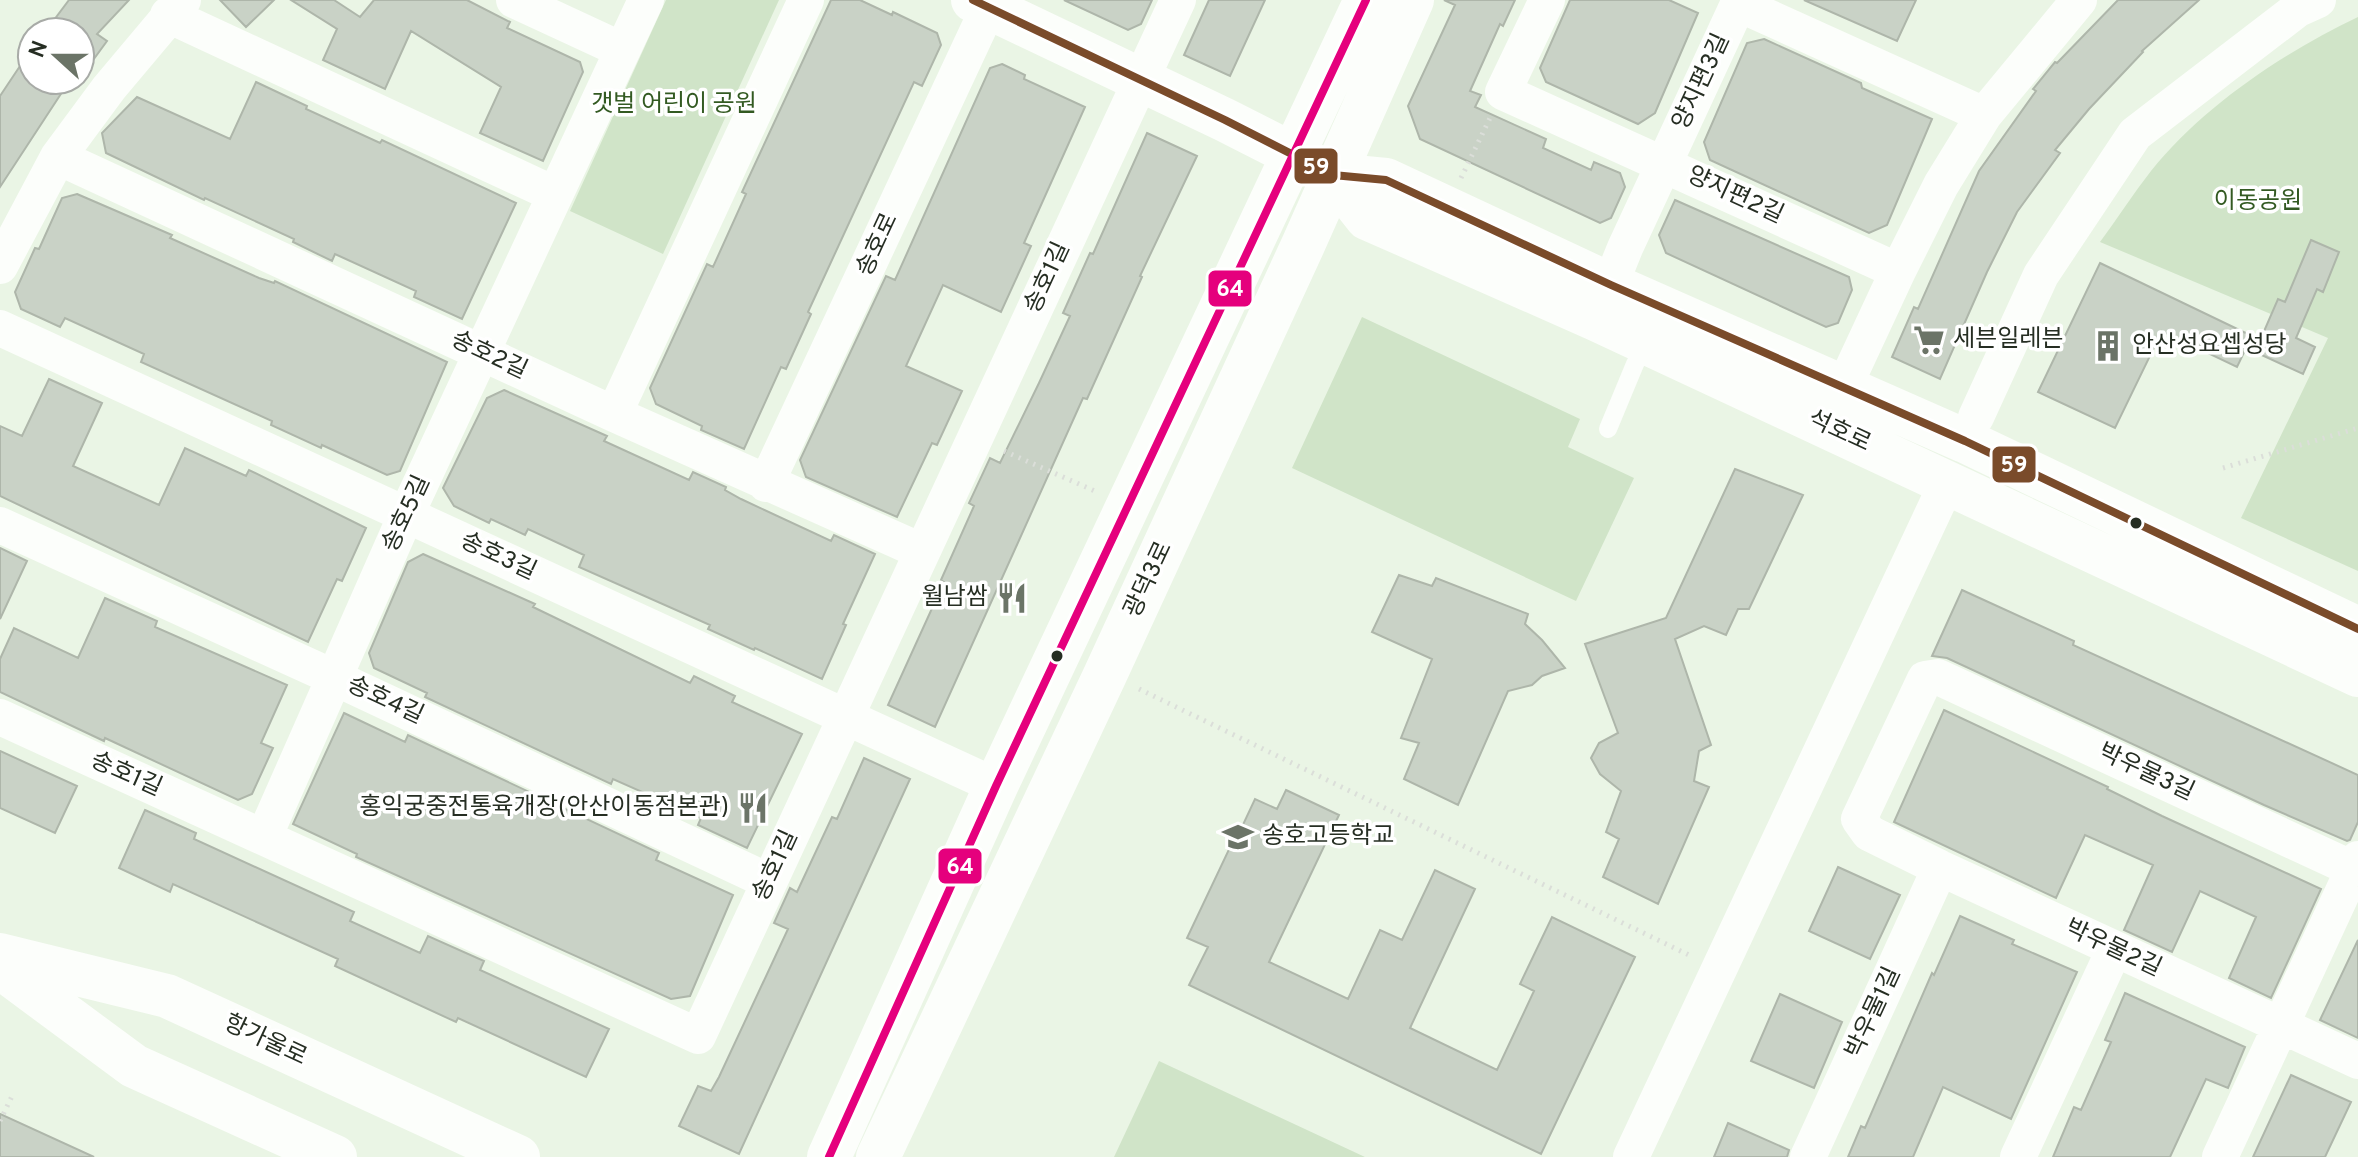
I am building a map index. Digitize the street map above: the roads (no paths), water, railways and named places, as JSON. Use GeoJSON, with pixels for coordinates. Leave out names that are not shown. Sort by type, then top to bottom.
{"type":"FeatureCollection","features":[{"type":"Feature","properties":{"kind":"main road"},"geometry":{"type":"LineString","coordinates":[[829,1157],[996,786],[1366,0]]}},
{"type":"Feature","properties":{"kind":"main road","name":"광덕3로"},"geometry":{"type":"LineString","coordinates":[[878,1157],[1112,661],[1412,0]]}},
{"type":"Feature","properties":{"kind":"main road","name":"송호로"},"geometry":{"type":"LineString","coordinates":[[984,2],[1292,155]]}},
{"type":"Feature","properties":{"kind":"main road","name":"석호로"},"geometry":{"type":"LineString","coordinates":[[1292,155],[1333,175],[1386,180],[1447,208],[1603,302]]}},
{"type":"Feature","properties":{"kind":"main road","name":"석호로"},"geometry":{"type":"LineString","coordinates":[[1333,175],[1367,218],[1603,302],[1656,326],[2358,675]]}},
{"type":"Feature","properties":{"kind":"main road","name":"석호로"},"geometry":{"type":"LineString","coordinates":[[1656,326],[1844,387],[1965,441],[2358,629]]}},
{"type":"Feature","properties":{"kind":"main road","name":"항가울로"},"geometry":{"type":"LineString","coordinates":[[0,955],[167,996],[518,1157]]}},
{"type":"Feature","properties":{"kind":"main road"},"geometry":{"type":"LineString","coordinates":[[0,967],[134,1066],[335,1157]]}},
{"type":"Feature","properties":{"kind":"street"},"geometry":{"type":"LineString","coordinates":[[514,0],[622,50]]}},
{"type":"Feature","properties":{"kind":"street","name":"송호5길"},"geometry":{"type":"LineString","coordinates":[[264,837],[406,515],[646,0]]}},
{"type":"Feature","properties":{"kind":"street"},"geometry":{"type":"LineString","coordinates":[[614,414],[806,0]]}},
{"type":"Feature","properties":{"kind":"street","name":"송호1길"},"geometry":{"type":"LineString","coordinates":[[0,717],[698,1036],[1178,0]]}},
{"type":"Feature","properties":{"kind":"street","name":"양지편2길"},"geometry":{"type":"LineString","coordinates":[[1547,0],[1503,92],[1898,271]]}},
{"type":"Feature","properties":{"kind":"street"},"geometry":{"type":"LineString","coordinates":[[1844,387],[1941,185],[1984,115],[2079,0]]}},
{"type":"Feature","properties":{"kind":"street"},"geometry":{"type":"LineString","coordinates":[[1976,417],[2041,275],[2135,134],[2298,9],[2318,0]]}},
{"type":"Feature","properties":{"kind":"street","name":"송호로"},"geometry":{"type":"LineString","coordinates":[[766,484],[984,2]]}},
{"type":"Feature","properties":{"kind":"street"},"geometry":{"type":"LineString","coordinates":[[1740,2],[1984,115]]}},
{"type":"Feature","properties":{"kind":"street","name":"양지편3길"},"geometry":{"type":"LineString","coordinates":[[1603,302],[1740,2]]}},
{"type":"Feature","properties":{"kind":"street"},"geometry":{"type":"LineString","coordinates":[[0,266],[58,157],[109,88],[175,8],[554,194]]}},
{"type":"Feature","properties":{"kind":"street","name":"송호2길"},"geometry":{"type":"LineString","coordinates":[[58,157],[766,484],[921,551]]}},
{"type":"Feature","properties":{"kind":"street","name":"송호3길"},"geometry":{"type":"LineString","coordinates":[[0,328],[996,786]]}},
{"type":"Feature","properties":{"kind":"street"},"geometry":{"type":"LineString","coordinates":[[1631,1157],[1939,500]]}},
{"type":"Feature","properties":{"kind":"street","name":"송호4길"},"geometry":{"type":"LineString","coordinates":[[0,525],[768,881]]}},
{"type":"Feature","properties":{"kind":"street","name":"박우물2길"},"geometry":{"type":"LineString","coordinates":[[1938,677],[1925,679],[1859,819],[1869,833],[2114,950],[2358,1061]]}},
{"type":"Feature","properties":{"kind":"street","name":"박우물3길"},"geometry":{"type":"LineString","coordinates":[[1938,677],[2356,864],[2220,1157]]}},
{"type":"Feature","properties":{"kind":"street","name":"박우물1길"},"geometry":{"type":"LineString","coordinates":[[1808,1157],[1940,868]]}},
{"type":"Feature","properties":{"kind":"street"},"geometry":{"type":"LineString","coordinates":[[2018,1157],[2114,950]]}},
{"type":"Feature","properties":{"kind":"lane"},"geometry":{"type":"LineString","coordinates":[[1608,429],[1656,326]]}},
{"type":"Feature","properties":{"kind":"place","name":"세븐일레븐"},"geometry":{"type":"Point","coordinates":[1929,340]}},
{"type":"Feature","properties":{"kind":"place","name":"안산성요셉성당"},"geometry":{"type":"Point","coordinates":[2108,346]}},
{"type":"Feature","properties":{"kind":"place","name":"월남쌈"},"geometry":{"type":"Point","coordinates":[1012,598]}},
{"type":"Feature","properties":{"kind":"place","name":"홍익궁중전통육개장(안산이동점본관)"},"geometry":{"type":"Point","coordinates":[753,808]}},
{"type":"Feature","properties":{"kind":"place","name":"송호고등학교"},"geometry":{"type":"Point","coordinates":[1238,837]}},
{"type":"Feature","properties":{"kind":"park label","name":"갯벌 어린이 공원"},"geometry":{"type":"Point","coordinates":[674,105]}},
{"type":"Feature","properties":{"kind":"park label","name":"이동공원"},"geometry":{"type":"Point","coordinates":[2258,202]}}]}
